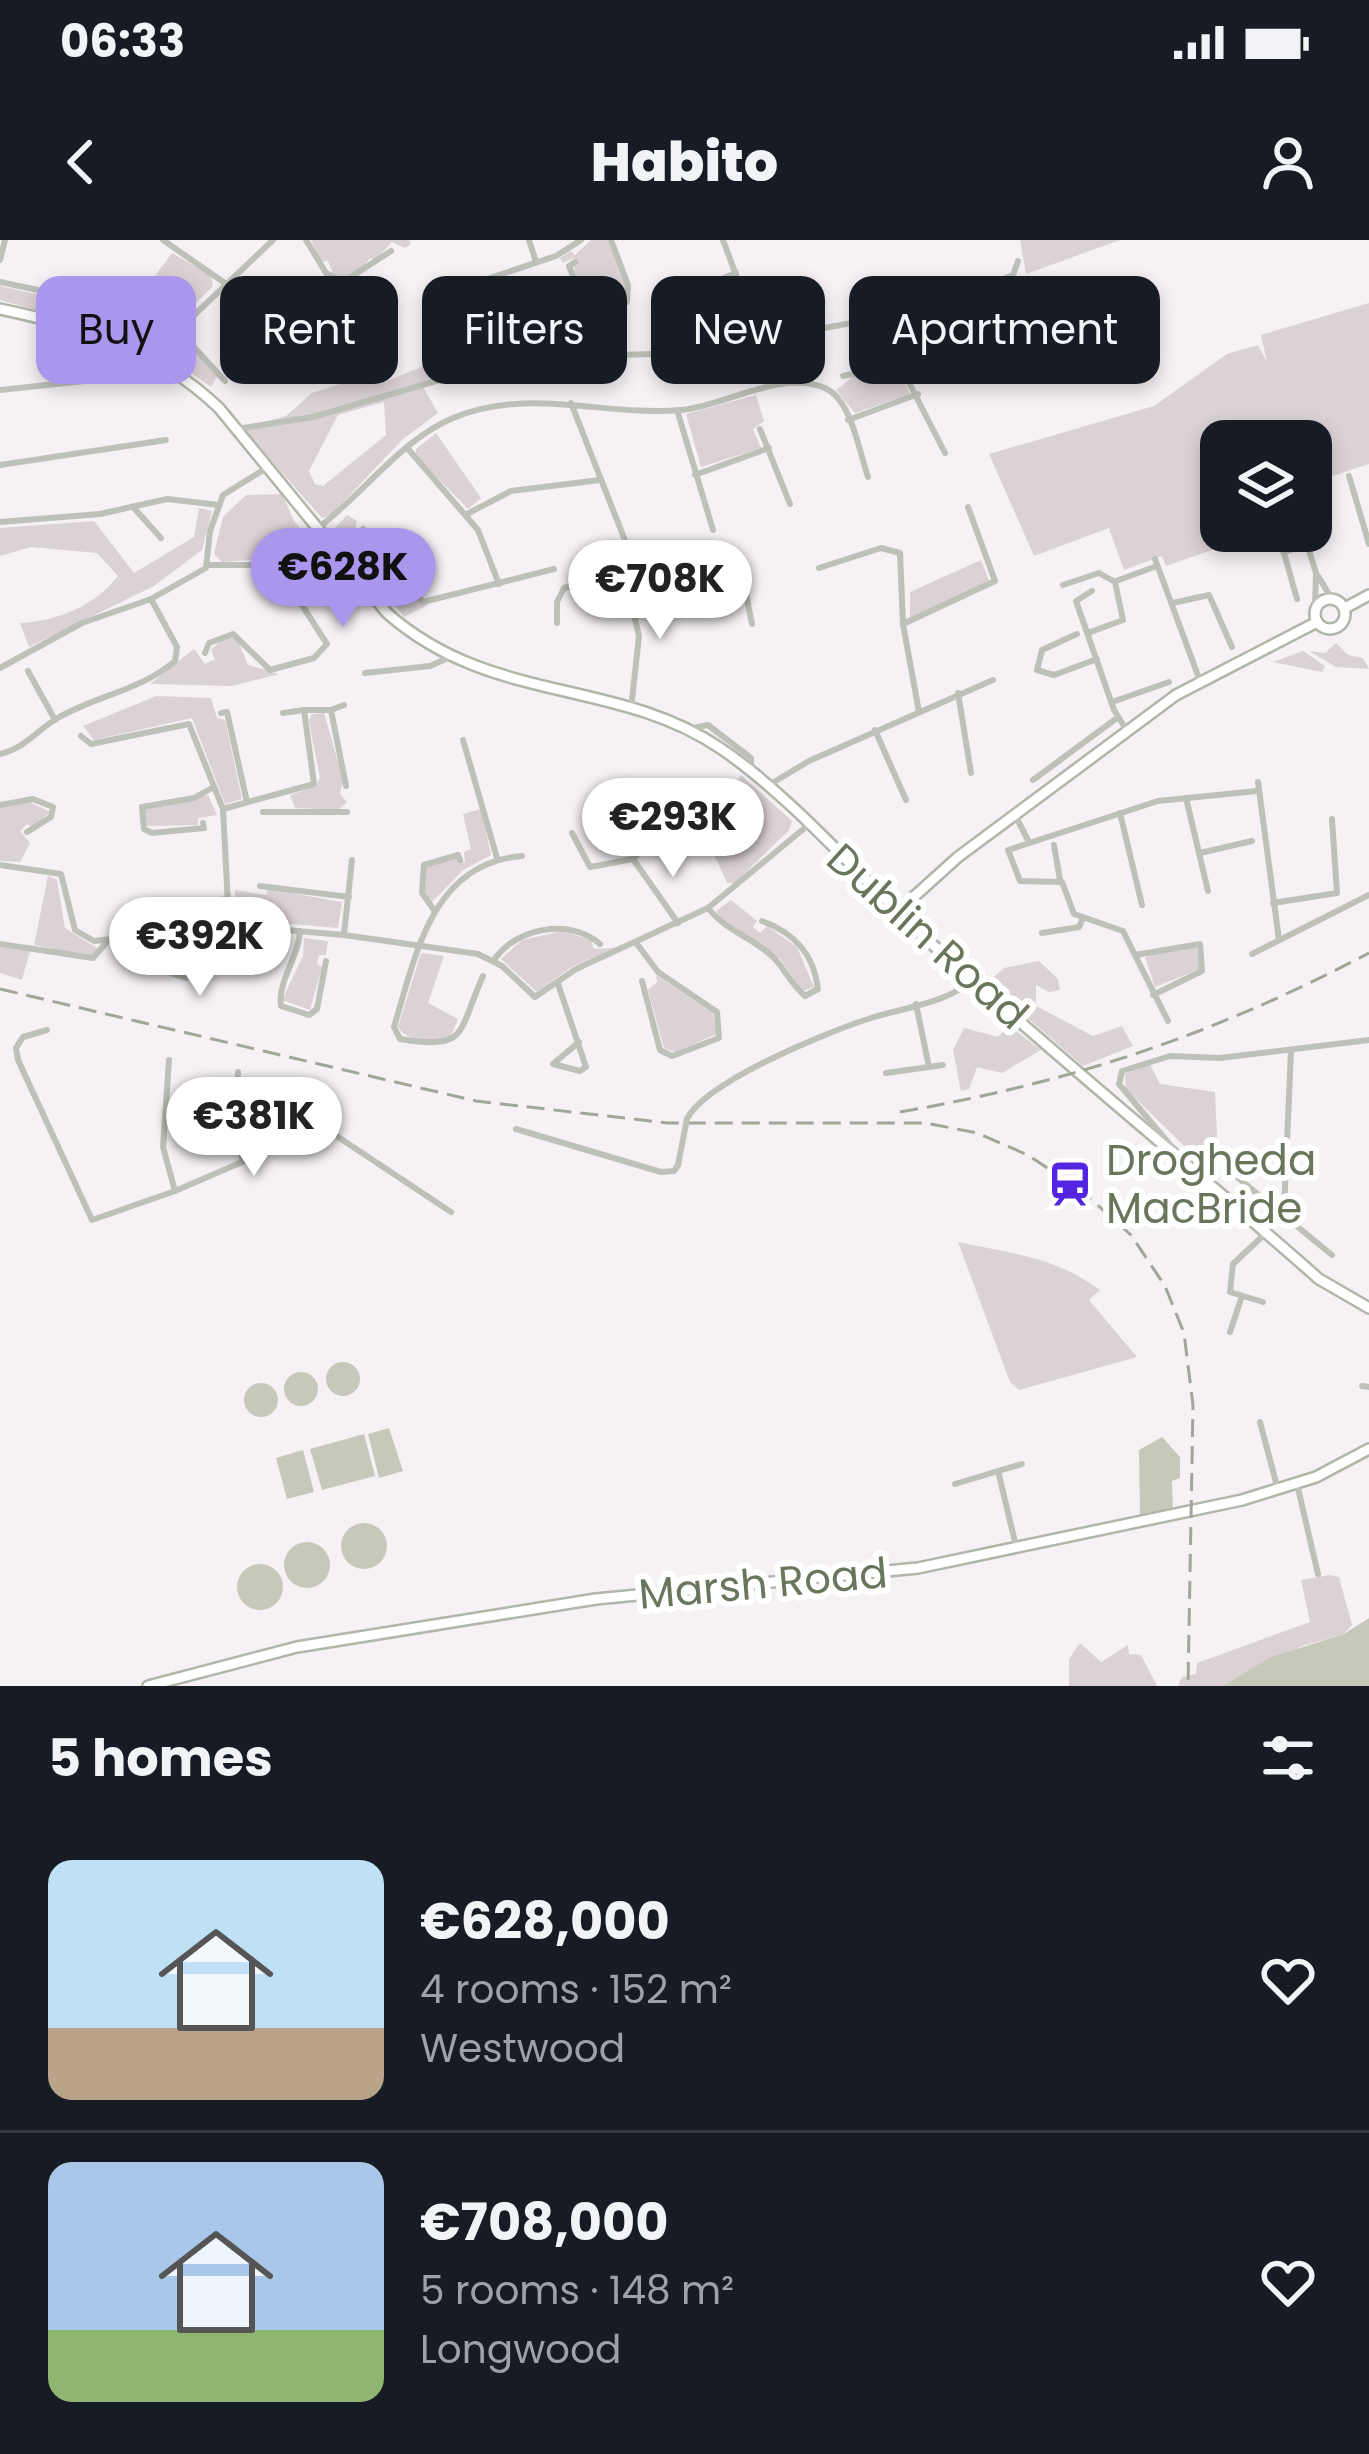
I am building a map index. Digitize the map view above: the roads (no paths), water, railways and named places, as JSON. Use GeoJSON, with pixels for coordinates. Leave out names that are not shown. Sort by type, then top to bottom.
{"type":"FeatureCollection","features":[{"type":"Feature","properties":{"kind":"main road","name":"Dublin Road"},"geometry":{"type":"LineString","coordinates":[[0,309],[36,318]]}},
{"type":"Feature","properties":{"kind":"main road","name":"Dublin Road"},"geometry":{"type":"LineString","coordinates":[[190,384],[216,404],[387,613],[448,658],[688,729],[751,770],[973,980],[1319,1279],[1369,1309]]}},
{"type":"Feature","properties":{"kind":"main road"},"geometry":{"type":"LineString","coordinates":[[1345,608],[1369,595]]}},
{"type":"Feature","properties":{"kind":"main road"},"geometry":{"type":"LineString","coordinates":[[1317,622],[1316,609],[1332,599],[1345,608]]}},
{"type":"Feature","properties":{"kind":"main road"},"geometry":{"type":"LineString","coordinates":[[897,913],[958,856],[1200,681],[1317,622],[1336,628],[1345,618],[1345,608]]}},
{"type":"Feature","properties":{"kind":"main road","name":"Marsh Road"},"geometry":{"type":"LineString","coordinates":[[148,1686],[263,1654],[472,1618],[665,1589],[866,1576],[1106,1526],[1172,1518],[1297,1484],[1369,1449]]}},
{"type":"Feature","properties":{"kind":"street"},"geometry":{"type":"LineString","coordinates":[[0,260],[5,240]]}},
{"type":"Feature","properties":{"kind":"street"},"geometry":{"type":"LineString","coordinates":[[164,240],[220,276]]}},
{"type":"Feature","properties":{"kind":"street"},"geometry":{"type":"LineString","coordinates":[[233,276],[273,240]]}},
{"type":"Feature","properties":{"kind":"street"},"geometry":{"type":"LineString","coordinates":[[306,240],[326,273],[343,282],[391,250]]}},
{"type":"Feature","properties":{"kind":"street"},"geometry":{"type":"LineString","coordinates":[[529,240],[536,262]]}},
{"type":"Feature","properties":{"kind":"street"},"geometry":{"type":"LineString","coordinates":[[495,276],[581,240]]}},
{"type":"Feature","properties":{"kind":"street"},"geometry":{"type":"LineString","coordinates":[[575,262],[568,266],[583,299],[593,304],[627,302],[628,285],[611,240]]}},
{"type":"Feature","properties":{"kind":"street"},"geometry":{"type":"LineString","coordinates":[[723,240],[737,276]]}},
{"type":"Feature","properties":{"kind":"street"},"geometry":{"type":"LineString","coordinates":[[237,429],[313,417],[515,358],[686,353],[929,309],[1013,275],[1018,262]]}},
{"type":"Feature","properties":{"kind":"street"},"geometry":{"type":"LineString","coordinates":[[730,276],[736,273]]}},
{"type":"Feature","properties":{"kind":"street"},"geometry":{"type":"LineString","coordinates":[[0,282],[36,290]]}},
{"type":"Feature","properties":{"kind":"street"},"geometry":{"type":"LineString","coordinates":[[196,313],[220,289]]}},
{"type":"Feature","properties":{"kind":"street"},"geometry":{"type":"LineString","coordinates":[[196,349],[220,376]]}},
{"type":"Feature","properties":{"kind":"street"},"geometry":{"type":"LineString","coordinates":[[843,376],[897,369],[918,394],[945,454]]}},
{"type":"Feature","properties":{"kind":"street"},"geometry":{"type":"LineString","coordinates":[[0,390],[56,384]]}},
{"type":"Feature","properties":{"kind":"street"},"geometry":{"type":"LineString","coordinates":[[318,528],[435,428],[468,413],[518,403],[677,410],[775,387],[809,384],[836,395],[868,477]]}},
{"type":"Feature","properties":{"kind":"street"},"geometry":{"type":"LineString","coordinates":[[848,420],[918,394]]}},
{"type":"Feature","properties":{"kind":"street"},"geometry":{"type":"LineString","coordinates":[[571,403],[628,548]]}},
{"type":"Feature","properties":{"kind":"street"},"geometry":{"type":"LineString","coordinates":[[677,410],[713,530]]}},
{"type":"Feature","properties":{"kind":"street"},"geometry":{"type":"LineString","coordinates":[[760,429],[790,505]]}},
{"type":"Feature","properties":{"kind":"street"},"geometry":{"type":"LineString","coordinates":[[0,465],[166,440]]}},
{"type":"Feature","properties":{"kind":"street"},"geometry":{"type":"LineString","coordinates":[[694,476],[770,448]]}},
{"type":"Feature","properties":{"kind":"street"},"geometry":{"type":"LineString","coordinates":[[410,450],[489,546],[499,584]]}},
{"type":"Feature","properties":{"kind":"street"},"geometry":{"type":"LineString","coordinates":[[209,565],[208,541],[219,505],[229,489],[268,467]]}},
{"type":"Feature","properties":{"kind":"street"},"geometry":{"type":"LineString","coordinates":[[1349,476],[1365,517],[1369,544]]}},
{"type":"Feature","properties":{"kind":"street"},"geometry":{"type":"LineString","coordinates":[[465,514],[511,491],[600,480]]}},
{"type":"Feature","properties":{"kind":"street"},"geometry":{"type":"LineString","coordinates":[[0,522],[167,499],[219,505]]}},
{"type":"Feature","properties":{"kind":"street"},"geometry":{"type":"LineString","coordinates":[[903,624],[994,581],[968,506]]}},
{"type":"Feature","properties":{"kind":"street"},"geometry":{"type":"LineString","coordinates":[[134,507],[161,538]]}},
{"type":"Feature","properties":{"kind":"street"},"geometry":{"type":"LineString","coordinates":[[363,530],[423,602],[554,568]]}},
{"type":"Feature","properties":{"kind":"street"},"geometry":{"type":"LineString","coordinates":[[819,568],[881,548],[897,551],[903,563],[903,624],[919,712]]}},
{"type":"Feature","properties":{"kind":"street"},"geometry":{"type":"LineString","coordinates":[[1283,552],[1297,599]]}},
{"type":"Feature","properties":{"kind":"street"},"geometry":{"type":"LineString","coordinates":[[1309,552],[1332,599]]}},
{"type":"Feature","properties":{"kind":"street"},"geometry":{"type":"LineString","coordinates":[[557,623],[556,602],[564,588],[736,555],[752,624]]}},
{"type":"Feature","properties":{"kind":"street"},"geometry":{"type":"LineString","coordinates":[[1115,582],[1156,563],[1200,681]]}},
{"type":"Feature","properties":{"kind":"street"},"geometry":{"type":"LineString","coordinates":[[0,668],[82,623],[151,599],[209,565],[276,565],[327,644],[322,654],[270,670],[233,634],[209,643],[205,653]]}},
{"type":"Feature","properties":{"kind":"street"},"geometry":{"type":"LineString","coordinates":[[650,604],[653,612],[672,607],[675,601],[666,566]]}},
{"type":"Feature","properties":{"kind":"street"},"geometry":{"type":"LineString","coordinates":[[1063,586],[1099,573],[1115,582],[1123,620],[1088,633]]}},
{"type":"Feature","properties":{"kind":"street"},"geometry":{"type":"LineString","coordinates":[[1316,573],[1316,609]]}},
{"type":"Feature","properties":{"kind":"street"},"geometry":{"type":"LineString","coordinates":[[625,577],[639,636],[631,709]]}},
{"type":"Feature","properties":{"kind":"street"},"geometry":{"type":"LineString","coordinates":[[1092,591],[1076,601],[1127,731]]}},
{"type":"Feature","properties":{"kind":"street"},"geometry":{"type":"LineString","coordinates":[[1173,603],[1210,595],[1232,647]]}},
{"type":"Feature","properties":{"kind":"street"},"geometry":{"type":"LineString","coordinates":[[0,754],[28,742],[55,720],[112,698],[176,661],[177,647],[151,599]]}},
{"type":"Feature","properties":{"kind":"street"},"geometry":{"type":"LineString","coordinates":[[1077,634],[1042,650],[1037,670],[1054,675],[1097,659]]}},
{"type":"Feature","properties":{"kind":"street"},"geometry":{"type":"LineString","coordinates":[[365,674],[430,666],[448,658]]}},
{"type":"Feature","properties":{"kind":"street"},"geometry":{"type":"LineString","coordinates":[[28,671],[55,720]]}},
{"type":"Feature","properties":{"kind":"street"},"geometry":{"type":"LineString","coordinates":[[769,785],[875,730],[993,680]]}},
{"type":"Feature","properties":{"kind":"street"},"geometry":{"type":"LineString","coordinates":[[1112,702],[1169,682]]}},
{"type":"Feature","properties":{"kind":"street"},"geometry":{"type":"LineString","coordinates":[[958,693],[971,772]]}},
{"type":"Feature","properties":{"kind":"street"},"geometry":{"type":"LineString","coordinates":[[283,713],[344,705]]}},
{"type":"Feature","properties":{"kind":"street"},"geometry":{"type":"LineString","coordinates":[[223,809],[314,784],[317,776],[304,710]]}},
{"type":"Feature","properties":{"kind":"street"},"geometry":{"type":"LineString","coordinates":[[332,710],[346,786]]}},
{"type":"Feature","properties":{"kind":"street"},"geometry":{"type":"LineString","coordinates":[[221,713],[226,712],[247,802]]}},
{"type":"Feature","properties":{"kind":"street"},"geometry":{"type":"LineString","coordinates":[[1033,779],[1118,717]]}},
{"type":"Feature","properties":{"kind":"street"},"geometry":{"type":"LineString","coordinates":[[81,736],[91,744],[188,724],[223,809],[229,925]]}},
{"type":"Feature","properties":{"kind":"street"},"geometry":{"type":"LineString","coordinates":[[875,730],[906,800]]}},
{"type":"Feature","properties":{"kind":"street"},"geometry":{"type":"LineString","coordinates":[[463,740],[497,858]]}},
{"type":"Feature","properties":{"kind":"street"},"geometry":{"type":"LineString","coordinates":[[1060,880],[1020,881],[1008,850],[1120,813],[1257,787],[1279,940]]}},
{"type":"Feature","properties":{"kind":"street"},"geometry":{"type":"LineString","coordinates":[[203,823],[203,828],[152,833],[144,829],[140,814],[148,803],[194,798],[212,788]]}},
{"type":"Feature","properties":{"kind":"street"},"geometry":{"type":"LineString","coordinates":[[282,793],[286,811]]}},
{"type":"Feature","properties":{"kind":"street"},"geometry":{"type":"LineString","coordinates":[[1186,798],[1208,891]]}},
{"type":"Feature","properties":{"kind":"street"},"geometry":{"type":"LineString","coordinates":[[0,806],[33,799],[53,807],[51,817],[27,832]]}},
{"type":"Feature","properties":{"kind":"street"},"geometry":{"type":"LineString","coordinates":[[263,812],[347,812]]}},
{"type":"Feature","properties":{"kind":"street"},"geometry":{"type":"LineString","coordinates":[[1120,813],[1142,905]]}},
{"type":"Feature","properties":{"kind":"street"},"geometry":{"type":"LineString","coordinates":[[1016,817],[1029,842]]}},
{"type":"Feature","properties":{"kind":"street"},"geometry":{"type":"LineString","coordinates":[[1272,903],[1337,892],[1332,819]]}},
{"type":"Feature","properties":{"kind":"street"},"geometry":{"type":"LineString","coordinates":[[572,833],[586,866],[634,860],[648,843],[645,821]]}},
{"type":"Feature","properties":{"kind":"street"},"geometry":{"type":"LineString","coordinates":[[0,865],[61,874],[75,930],[106,943],[229,925],[344,935],[494,959],[535,997],[575,970],[708,908],[807,826]]}},
{"type":"Feature","properties":{"kind":"street"},"geometry":{"type":"LineString","coordinates":[[1200,853],[1252,841]]}},
{"type":"Feature","properties":{"kind":"street"},"geometry":{"type":"LineString","coordinates":[[1054,845],[1069,908],[1083,918],[1123,931],[1168,1021]]}},
{"type":"Feature","properties":{"kind":"street"},"geometry":{"type":"LineString","coordinates":[[434,910],[422,893],[424,865],[458,855],[460,860]]}},
{"type":"Feature","properties":{"kind":"street"},"geometry":{"type":"LineString","coordinates":[[483,976],[454,1040],[443,1046],[400,1040],[394,1027],[434,910],[460,878],[497,858],[523,856]]}},
{"type":"Feature","properties":{"kind":"street"},"geometry":{"type":"LineString","coordinates":[[344,935],[352,860]]}},
{"type":"Feature","properties":{"kind":"street"},"geometry":{"type":"LineString","coordinates":[[634,860],[678,923]]}},
{"type":"Feature","properties":{"kind":"street"},"geometry":{"type":"LineString","coordinates":[[260,886],[349,897]]}},
{"type":"Feature","properties":{"kind":"street"},"geometry":{"type":"LineString","coordinates":[[1252,954],[1369,895]]}},
{"type":"Feature","properties":{"kind":"street"},"geometry":{"type":"LineString","coordinates":[[152,916],[158,907],[228,899]]}},
{"type":"Feature","properties":{"kind":"street"},"geometry":{"type":"LineString","coordinates":[[708,908],[720,922],[773,957],[805,996],[818,989],[815,968],[802,946],[782,928],[762,920]]}},
{"type":"Feature","properties":{"kind":"street"},"geometry":{"type":"LineString","coordinates":[[1042,933],[1079,928],[1083,918]]}},
{"type":"Feature","properties":{"kind":"street"},"geometry":{"type":"LineString","coordinates":[[494,959],[509,943],[541,931],[577,930],[601,944]]}},
{"type":"Feature","properties":{"kind":"street"},"geometry":{"type":"LineString","coordinates":[[300,931],[299,954],[278,997],[280,1006],[309,1016],[316,1009],[326,961]]}},
{"type":"Feature","properties":{"kind":"street"},"geometry":{"type":"LineString","coordinates":[[153,938],[163,970],[185,978],[204,972],[209,946],[205,945]]}},
{"type":"Feature","properties":{"kind":"street"},"geometry":{"type":"LineString","coordinates":[[0,944],[93,958],[106,943]]}},
{"type":"Feature","properties":{"kind":"street"},"geometry":{"type":"LineString","coordinates":[[637,944],[658,972],[717,1012],[718,1038],[672,1056],[660,1050],[642,981]]}},
{"type":"Feature","properties":{"kind":"street"},"geometry":{"type":"LineString","coordinates":[[1135,955],[1200,944],[1202,971],[1153,995]]}},
{"type":"Feature","properties":{"kind":"street"},"geometry":{"type":"LineString","coordinates":[[516,1129],[674,1172],[687,1119],[727,1085],[864,1020],[958,992],[973,980]]}},
{"type":"Feature","properties":{"kind":"street"},"geometry":{"type":"LineString","coordinates":[[558,984],[579,1042],[584,1070],[553,1064],[579,1042]]}},
{"type":"Feature","properties":{"kind":"street"},"geometry":{"type":"LineString","coordinates":[[916,1004],[929,1066]]}},
{"type":"Feature","properties":{"kind":"street"},"geometry":{"type":"LineString","coordinates":[[47,1030],[23,1037],[16,1048],[18,1060],[92,1220],[175,1192],[315,1128],[328,1128],[451,1212]]}},
{"type":"Feature","properties":{"kind":"street"},"geometry":{"type":"LineString","coordinates":[[1178,1156],[1165,1133],[1119,1084],[1118,1075],[1170,1055],[1220,1058],[1369,1040]]}},
{"type":"Feature","properties":{"kind":"street"},"geometry":{"type":"LineString","coordinates":[[1284,1211],[1292,1050]]}},
{"type":"Feature","properties":{"kind":"street"},"geometry":{"type":"LineString","coordinates":[[169,1060],[163,1147],[175,1192]]}},
{"type":"Feature","properties":{"kind":"street"},"geometry":{"type":"LineString","coordinates":[[886,1073],[943,1065]]}},
{"type":"Feature","properties":{"kind":"street"},"geometry":{"type":"LineString","coordinates":[[238,1072],[235,1135],[244,1160]]}},
{"type":"Feature","properties":{"kind":"street"},"geometry":{"type":"LineString","coordinates":[[236,1102],[311,1116]]}},
{"type":"Feature","properties":{"kind":"street"},"geometry":{"type":"LineString","coordinates":[[1232,1173],[1332,1255]]}},
{"type":"Feature","properties":{"kind":"street"},"geometry":{"type":"LineString","coordinates":[[1263,1302],[1230,1292],[1233,1264],[1267,1232]]}},
{"type":"Feature","properties":{"kind":"street"},"geometry":{"type":"LineString","coordinates":[[1252,1300],[1253,1287]]}},
{"type":"Feature","properties":{"kind":"street"},"geometry":{"type":"LineString","coordinates":[[1230,1332],[1241,1299]]}},
{"type":"Feature","properties":{"kind":"street"},"geometry":{"type":"LineString","coordinates":[[1260,1422],[1278,1490]]}},
{"type":"Feature","properties":{"kind":"street"},"geometry":{"type":"LineString","coordinates":[[955,1484],[999,1475],[1022,1464]]}},
{"type":"Feature","properties":{"kind":"street"},"geometry":{"type":"LineString","coordinates":[[999,1475],[1016,1546]]}},
{"type":"Feature","properties":{"kind":"street"},"geometry":{"type":"LineString","coordinates":[[1297,1484],[1318,1574]]}},
{"type":"Feature","properties":{"kind":"railway"},"geometry":{"type":"LineString","coordinates":[[900,1112],[1024,1086],[1141,1052],[1254,1008],[1369,953]]}},
{"type":"Feature","properties":{"kind":"railway"},"geometry":{"type":"LineString","coordinates":[[0,989],[476,1101],[668,1123],[926,1123],[977,1133],[1028,1155],[1082,1191],[1131,1235],[1165,1286],[1184,1333],[1193,1405],[1188,1686]]}},
{"type":"Feature","properties":{"kind":"place","name":"Drogheda MacBride"},"geometry":{"type":"Point","coordinates":[1070,1184]}}]}
